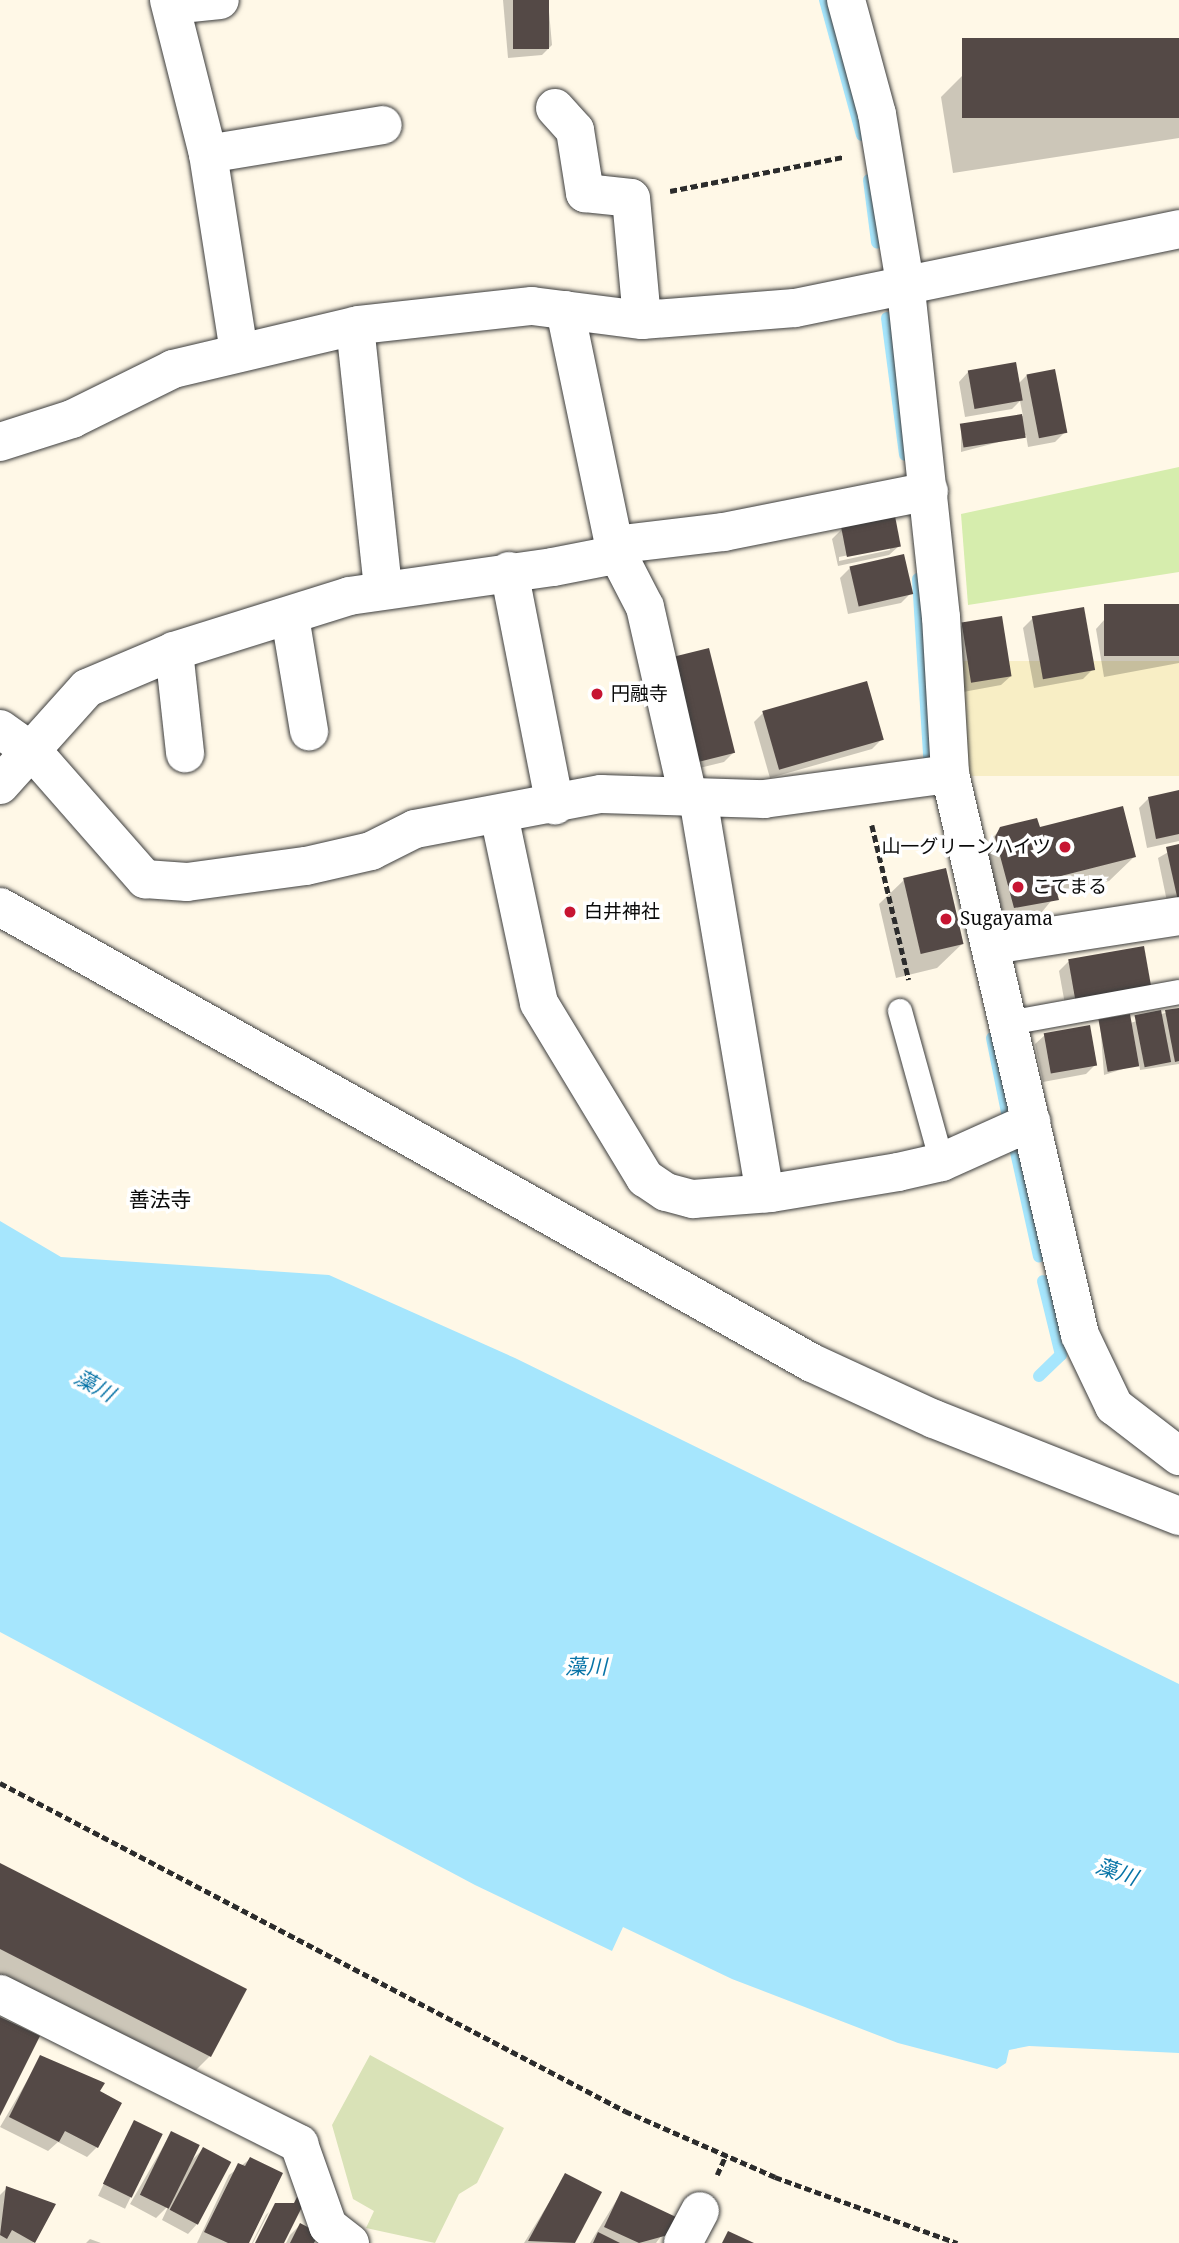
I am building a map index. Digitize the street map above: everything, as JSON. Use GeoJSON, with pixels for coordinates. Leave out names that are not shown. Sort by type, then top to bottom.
{"type":"FeatureCollection","features":[{"type":"Feature","properties":{"kind":"street"},"geometry":{"type":"LineString","coordinates":[[220,0],[170,3],[208,154],[239,353]]}},
{"type":"Feature","properties":{"kind":"street"},"geometry":{"type":"LineString","coordinates":[[846,0],[877,114],[906,290],[929,491],[950,774],[992,945],[1080,1335],[1102,1388],[1133,1426],[1179,1456]]}},
{"type":"Feature","properties":{"kind":"street"},"geometry":{"type":"LineString","coordinates":[[555,108],[575,130],[585,193],[631,198],[642,320]]}},
{"type":"Feature","properties":{"kind":"street"},"geometry":{"type":"LineString","coordinates":[[208,154],[383,125]]}},
{"type":"Feature","properties":{"kind":"street"},"geometry":{"type":"LineString","coordinates":[[0,442],[72,419],[173,369],[355,326],[454,312],[565,310],[642,320],[795,308],[906,290],[1179,229]]}},
{"type":"Feature","properties":{"kind":"street"},"geometry":{"type":"LineString","coordinates":[[565,310],[615,548],[645,607],[693,797],[765,1193]]}},
{"type":"Feature","properties":{"kind":"street"},"geometry":{"type":"LineString","coordinates":[[355,326],[383,590]]}},
{"type":"Feature","properties":{"kind":"street"},"geometry":{"type":"LineString","coordinates":[[0,785],[87,688],[174,651],[383,590],[604,557],[615,548],[929,491]]}},
{"type":"Feature","properties":{"kind":"street"},"geometry":{"type":"LineString","coordinates":[[509,571],[555,806]]}},
{"type":"Feature","properties":{"kind":"street"},"geometry":{"type":"LineString","coordinates":[[290,617],[309,731]]}},
{"type":"Feature","properties":{"kind":"street"},"geometry":{"type":"LineString","coordinates":[[174,651],[185,753]]}},
{"type":"Feature","properties":{"kind":"street"},"geometry":{"type":"LineString","coordinates":[[0,729],[31,752],[145,878],[187,882],[306,866],[371,851],[415,829],[555,806],[601,794],[693,797],[863,790],[950,774]]}},
{"type":"Feature","properties":{"kind":"street"},"geometry":{"type":"LineString","coordinates":[[499,815],[539,1003],[645,1178],[692,1199],[765,1193],[942,1162],[1031,1122]]}},
{"type":"Feature","properties":{"kind":"street"},"geometry":{"type":"LineString","coordinates":[[0,907],[812,1363],[1179,1516]]}},
{"type":"Feature","properties":{"kind":"street"},"geometry":{"type":"LineString","coordinates":[[992,945],[1179,916]]}},
{"type":"Feature","properties":{"kind":"street"},"geometry":{"type":"LineString","coordinates":[[0,1994],[299,2144],[328,2226],[350,2243]]}},
{"type":"Feature","properties":{"kind":"lane"},"geometry":{"type":"LineString","coordinates":[[1009,1023],[1179,992]]}},
{"type":"Feature","properties":{"kind":"lane"},"geometry":{"type":"LineString","coordinates":[[900,1011],[942,1162]]}},
{"type":"Feature","properties":{"kind":"path"},"geometry":{"type":"LineString","coordinates":[[631,198],[854,155]]}},
{"type":"Feature","properties":{"kind":"path"},"geometry":{"type":"LineString","coordinates":[[863,790],[911,987],[900,1011]]}},
{"type":"Feature","properties":{"kind":"path"},"geometry":{"type":"LineString","coordinates":[[0,1783],[625,2110],[775,2177],[957,2243]]}},
{"type":"Feature","properties":{"kind":"shaded area"},"geometry":{"type":"Polygon","coordinates":[[[963,661],[1179,661],[1179,776],[963,776],[963,661]]]}},
{"type":"Feature","properties":{"kind":"green space"},"geometry":{"type":"Polygon","coordinates":[[[1179,467],[1179,572],[968,605],[961,514],[1179,467]]]}},
{"type":"Feature","properties":{"kind":"green space"},"geometry":{"type":"Polygon","coordinates":[[[370,2055],[504,2128],[477,2183],[459,2194],[435,2243],[366,2228],[374,2211],[353,2199],[332,2125],[370,2055]]]}},
{"type":"Feature","properties":{"kind":"water","name":"藻川"},"geometry":{"type":"Polygon","coordinates":[[[0,1221],[61,1257],[329,1275],[515,1358],[1179,1684],[1179,2053],[1029,2046],[1009,2050],[1006,2063],[997,2069],[898,2043],[732,1979],[623,1927],[612,1951],[475,1885],[0,1632],[0,1221]]]}},
{"type":"Feature","properties":{"kind":"building"},"geometry":{"type":"Polygon","coordinates":[[[513,0],[549,0],[549,49],[513,49],[513,0]]]}},
{"type":"Feature","properties":{"kind":"building"},"geometry":{"type":"Polygon","coordinates":[[[962,38],[1179,38],[1179,118],[962,118],[962,38]]]}},
{"type":"Feature","properties":{"kind":"building"},"geometry":{"type":"Polygon","coordinates":[[[1016,362],[1023,400],[975,409],[968,371],[1016,362]]]}},
{"type":"Feature","properties":{"kind":"building"},"geometry":{"type":"Polygon","coordinates":[[[1055,369],[1067,433],[1039,438],[1027,375],[1055,369]]]}},
{"type":"Feature","properties":{"kind":"building"},"geometry":{"type":"Polygon","coordinates":[[[1022,414],[1026,438],[964,448],[960,424],[1022,414]]]}},
{"type":"Feature","properties":{"kind":"building"},"geometry":{"type":"Polygon","coordinates":[[[895,516],[901,546],[847,557],[841,526],[895,516]]]}},
{"type":"Feature","properties":{"kind":"building"},"geometry":{"type":"Polygon","coordinates":[[[904,554],[913,594],[859,607],[849,567],[904,554]]]}},
{"type":"Feature","properties":{"kind":"building"},"geometry":{"type":"Polygon","coordinates":[[[1104,604],[1179,604],[1179,656],[1104,656],[1104,604]]]}},
{"type":"Feature","properties":{"kind":"building"},"geometry":{"type":"Polygon","coordinates":[[[1084,607],[1095,670],[1043,679],[1032,616],[1084,607]]]}},
{"type":"Feature","properties":{"kind":"building"},"geometry":{"type":"Polygon","coordinates":[[[1002,616],[1012,676],[971,683],[962,622],[1002,616]]]}},
{"type":"Feature","properties":{"kind":"building"},"geometry":{"type":"Polygon","coordinates":[[[709,648],[735,753],[688,765],[661,660],[709,648]]]}},
{"type":"Feature","properties":{"kind":"building"},"geometry":{"type":"Polygon","coordinates":[[[867,681],[884,740],[779,770],[762,711],[867,681]]]}},
{"type":"Feature","properties":{"kind":"building"},"geometry":{"type":"Polygon","coordinates":[[[1179,790],[1179,834],[1156,839],[1148,797],[1179,790]]]}},
{"type":"Feature","properties":{"kind":"building","name":"山一グリーンハイツ"},"geometry":{"type":"Polygon","coordinates":[[[1123,806],[1136,857],[1053,878],[1059,900],[1014,908],[995,837],[1000,827],[1037,818],[1040,827],[1123,806]]]}},
{"type":"Feature","properties":{"kind":"building"},"geometry":{"type":"Polygon","coordinates":[[[1179,844],[1179,901],[1178,901],[1166,847],[1179,844]]]}},
{"type":"Feature","properties":{"kind":"building"},"geometry":{"type":"Polygon","coordinates":[[[946,868],[964,944],[921,954],[903,878],[946,868]]]}},
{"type":"Feature","properties":{"kind":"building"},"geometry":{"type":"Polygon","coordinates":[[[1144,946],[1151,987],[1075,1001],[1068,959],[1144,946]]]}},
{"type":"Feature","properties":{"kind":"building"},"geometry":{"type":"Polygon","coordinates":[[[1179,1008],[1179,1061],[1175,1062],[1165,1010],[1179,1008]]]}},
{"type":"Feature","properties":{"kind":"building"},"geometry":{"type":"Polygon","coordinates":[[[1161,1010],[1171,1062],[1145,1067],[1134,1015],[1161,1010]]]}},
{"type":"Feature","properties":{"kind":"building"},"geometry":{"type":"Polygon","coordinates":[[[1130,1014],[1139,1066],[1108,1072],[1098,1020],[1130,1014]]]}},
{"type":"Feature","properties":{"kind":"building"},"geometry":{"type":"Polygon","coordinates":[[[1090,1025],[1097,1065],[1051,1074],[1044,1033],[1090,1025]]]}},
{"type":"Feature","properties":{"kind":"building"},"geometry":{"type":"Polygon","coordinates":[[[0,1863],[247,1989],[211,2057],[0,1949],[0,1863]]]}},
{"type":"Feature","properties":{"kind":"building"},"geometry":{"type":"Polygon","coordinates":[[[0,2017],[40,2036],[0,2116],[0,2017]]]}},
{"type":"Feature","properties":{"kind":"building"},"geometry":{"type":"Polygon","coordinates":[[[40,2055],[105,2083],[100,2091],[122,2103],[98,2148],[65,2131],[59,2142],[9,2117],[40,2055]]]}},
{"type":"Feature","properties":{"kind":"building"},"geometry":{"type":"Polygon","coordinates":[[[134,2120],[163,2134],[132,2198],[103,2184],[134,2120]]]}},
{"type":"Feature","properties":{"kind":"building"},"geometry":{"type":"Polygon","coordinates":[[[171,2131],[200,2145],[169,2209],[140,2195],[171,2131]]]}},
{"type":"Feature","properties":{"kind":"building"},"geometry":{"type":"Polygon","coordinates":[[[203,2147],[231,2162],[198,2225],[170,2210],[203,2147]]]}},
{"type":"Feature","properties":{"kind":"building"},"geometry":{"type":"Polygon","coordinates":[[[250,2157],[283,2173],[249,2243],[228,2243],[204,2232],[238,2163],[245,2166],[250,2157]]]}},
{"type":"Feature","properties":{"kind":"building"},"geometry":{"type":"Polygon","coordinates":[[[565,2173],[602,2192],[575,2243],[528,2241],[565,2173]]]}},
{"type":"Feature","properties":{"kind":"building"},"geometry":{"type":"Polygon","coordinates":[[[6,2186],[56,2204],[35,2243],[12,2230],[7,2239],[0,2235],[6,2186]]]}},
{"type":"Feature","properties":{"kind":"building"},"geometry":{"type":"Polygon","coordinates":[[[621,2191],[676,2217],[668,2235],[639,2243],[604,2227],[621,2191]]]}},
{"type":"Feature","properties":{"kind":"building"},"geometry":{"type":"Polygon","coordinates":[[[297,2197],[305,2201],[284,2243],[255,2243],[275,2203],[294,2203],[297,2197]]]}},
{"type":"Feature","properties":{"kind":"building"},"geometry":{"type":"Polygon","coordinates":[[[300,2223],[319,2233],[314,2243],[290,2243],[300,2223]]]}},
{"type":"Feature","properties":{"kind":"building"},"geometry":{"type":"Polygon","coordinates":[[[728,2231],[754,2243],[722,2243],[728,2231]]]}},
{"type":"Feature","properties":{"kind":"building"},"geometry":{"type":"Polygon","coordinates":[[[598,2232],[620,2243],[593,2243],[598,2232]]]}},
{"type":"Feature","properties":{"kind":"waterway"},"geometry":{"type":"LineString","coordinates":[[825,0],[862,135]]}},
{"type":"Feature","properties":{"kind":"waterway"},"geometry":{"type":"LineString","coordinates":[[869,180],[877,242]]}},
{"type":"Feature","properties":{"kind":"waterway"},"geometry":{"type":"LineString","coordinates":[[887,318],[905,455]]}},
{"type":"Feature","properties":{"kind":"waterway"},"geometry":{"type":"LineString","coordinates":[[918,579],[930,768]]}},
{"type":"Feature","properties":{"kind":"waterway"},"geometry":{"type":"LineString","coordinates":[[992,1038],[1008,1117]]}},
{"type":"Feature","properties":{"kind":"waterway"},"geometry":{"type":"LineString","coordinates":[[1016,1152],[1039,1257]]}},
{"type":"Feature","properties":{"kind":"waterway"},"geometry":{"type":"LineString","coordinates":[[1039,1376],[1061,1355],[1043,1281]]}},
{"type":"Feature","properties":{"kind":"place","name":"円融寺"},"geometry":{"type":"Point","coordinates":[597,694]}},
{"type":"Feature","properties":{"kind":"place","name":"山一グリーンハイツ"},"geometry":{"type":"Point","coordinates":[1065,847]}},
{"type":"Feature","properties":{"kind":"place","name":"こてまる"},"geometry":{"type":"Point","coordinates":[1018,887]}},
{"type":"Feature","properties":{"kind":"place","name":"白井神社"},"geometry":{"type":"Point","coordinates":[570,912]}},
{"type":"Feature","properties":{"kind":"place","name":"Sugayama"},"geometry":{"type":"Point","coordinates":[946,919]}},
{"type":"Feature","properties":{"kind":"district","name":"善法寺"},"geometry":{"type":"Point","coordinates":[160,1199]}}]}
